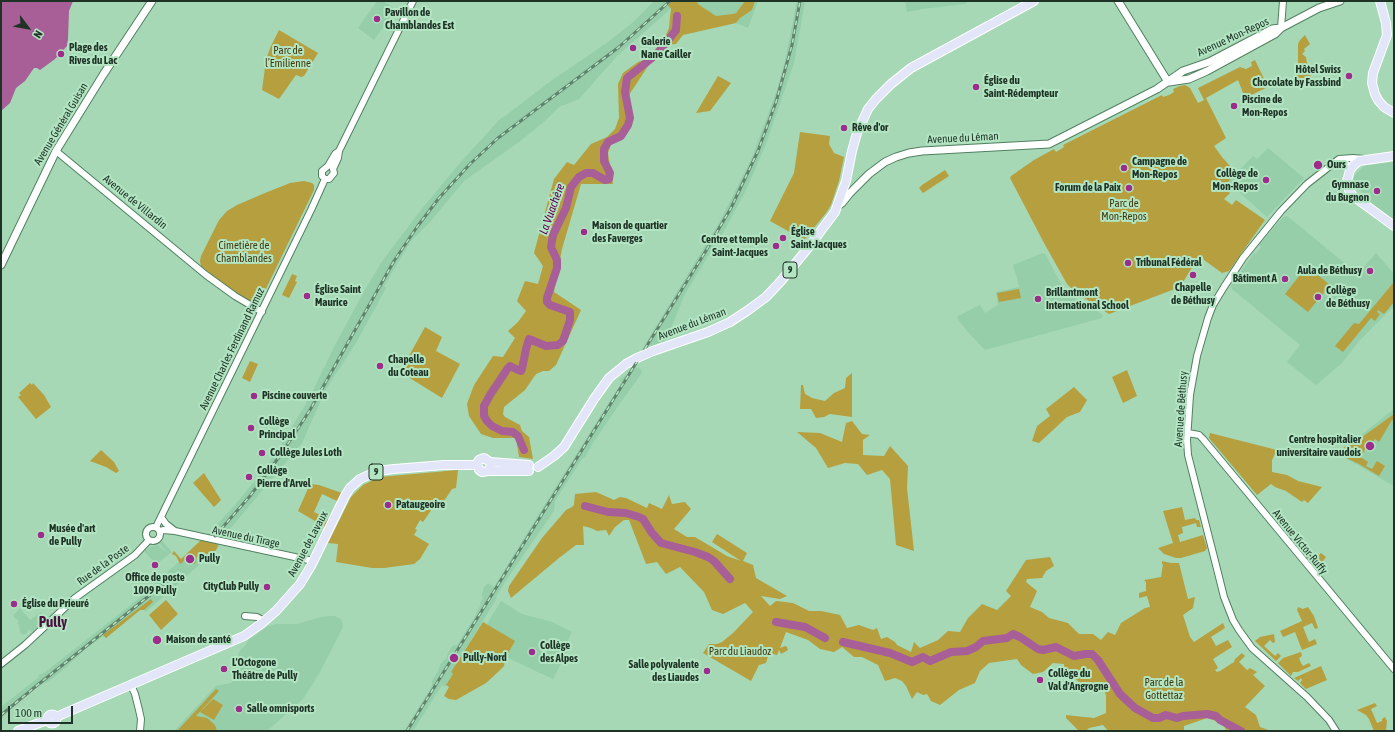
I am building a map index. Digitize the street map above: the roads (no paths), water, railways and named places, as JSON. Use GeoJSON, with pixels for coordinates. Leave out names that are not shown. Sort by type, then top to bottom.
{"type":"FeatureCollection","features":[{"type":"Feature","properties":{"kind":"main road","name":"Avenue Général Guisan"},"geometry":{"type":"LineString","coordinates":[[1,265],[56,151],[103,75],[152,1]]}},
{"type":"Feature","properties":{"kind":"main road","name":"9"},"geometry":{"type":"LineString","coordinates":[[848,192],[846,184],[854,142],[863,119],[876,99],[891,84],[911,68],[1034,1]]}},
{"type":"Feature","properties":{"kind":"main road"},"geometry":{"type":"LineString","coordinates":[[1118,1],[1168,82]]}},
{"type":"Feature","properties":{"kind":"main road","name":"Avenue Mon-Repos"},"geometry":{"type":"LineString","coordinates":[[1039,145],[1055,142],[1168,82],[1183,71],[1209,62],[1272,29],[1281,28],[1319,8],[1340,1]]}},
{"type":"Feature","properties":{"kind":"main road"},"geometry":{"type":"LineString","coordinates":[[1380,1],[1386,23],[1387,36],[1373,73],[1372,83],[1378,100],[1384,107],[1394,113]]}},
{"type":"Feature","properties":{"kind":"main road","name":"Avenue du Léman"},"geometry":{"type":"LineString","coordinates":[[529,468],[534,463],[538,467],[561,450],[594,399],[606,382],[616,372],[636,358],[708,332],[730,322],[766,297],[791,269],[827,223],[848,192],[885,162],[909,153],[1039,145]]}},
{"type":"Feature","properties":{"kind":"main road"},"geometry":{"type":"LineString","coordinates":[[1394,156],[1360,161],[1350,169],[1347,179],[1347,186],[1353,196],[1394,226]]}},
{"type":"Feature","properties":{"kind":"main road"},"geometry":{"type":"LineString","coordinates":[[846,184],[848,192]]}},
{"type":"Feature","properties":{"kind":"main road"},"geometry":{"type":"LineString","coordinates":[[486,458],[490,462],[529,468],[485,472],[480,471],[477,465],[478,461],[486,458]]}},
{"type":"Feature","properties":{"kind":"main road"},"geometry":{"type":"LineString","coordinates":[[488,471],[491,466],[490,462]]}},
{"type":"Feature","properties":{"kind":"main road","name":"Avenue de Lavaux"},"geometry":{"type":"LineString","coordinates":[[18,731],[47,720],[50,723],[53,723],[56,717],[244,636],[256,628],[276,611],[299,585],[313,561],[345,496],[350,488],[360,479],[378,472],[399,468],[444,464],[477,465]]}},
{"type":"Feature","properties":{"kind":"street"},"geometry":{"type":"LineString","coordinates":[[331,167],[334,173],[333,175],[330,179],[325,179],[322,176],[322,173],[325,168],[331,167],[338,158],[339,151],[413,1]]}},
{"type":"Feature","properties":{"kind":"street"},"geometry":{"type":"LineString","coordinates":[[1281,28],[1283,1]]}},
{"type":"Feature","properties":{"kind":"street","name":"Avenue de Villardin"},"geometry":{"type":"LineString","coordinates":[[56,151],[201,270],[236,296],[262,312]]}},
{"type":"Feature","properties":{"kind":"street"},"geometry":{"type":"LineString","coordinates":[[1336,162],[1339,159],[1353,158],[1362,158],[1367,160]]}},
{"type":"Feature","properties":{"kind":"street"},"geometry":{"type":"LineString","coordinates":[[1336,162],[1346,164],[1350,169]]}},
{"type":"Feature","properties":{"kind":"street","name":"Avenue de Béthusy"},"geometry":{"type":"LineString","coordinates":[[1336,162],[1310,181],[1281,211],[1244,258],[1213,305],[1195,362],[1190,395],[1187,445],[1188,455],[1224,597],[1234,620],[1252,648],[1307,697],[1329,720],[1336,731]]}},
{"type":"Feature","properties":{"kind":"street","name":"Avenue Charles Ferdinand Ramuz"},"geometry":{"type":"LineString","coordinates":[[158,529],[161,517],[262,312],[325,179]]}},
{"type":"Feature","properties":{"kind":"street","name":"Avenue Victor-Ruffy"},"geometry":{"type":"LineString","coordinates":[[1188,433],[1199,435],[1394,669]]}},
{"type":"Feature","properties":{"kind":"street"},"geometry":{"type":"LineString","coordinates":[[161,517],[166,524],[175,531]]}},
{"type":"Feature","properties":{"kind":"street"},"geometry":{"type":"LineString","coordinates":[[150,527],[158,529],[160,536],[158,540],[149,540],[146,536],[146,531],[150,527]]}},
{"type":"Feature","properties":{"kind":"street","name":"Avenue du Tirage"},"geometry":{"type":"LineString","coordinates":[[158,529],[175,531],[313,561]]}},
{"type":"Feature","properties":{"kind":"street","name":"Rue de la Poste"},"geometry":{"type":"LineString","coordinates":[[1,664],[25,645],[75,598],[135,555],[149,540]]}},
{"type":"Feature","properties":{"kind":"street"},"geometry":{"type":"LineString","coordinates":[[245,616],[253,616],[264,621]]}},
{"type":"Feature","properties":{"kind":"street"},"geometry":{"type":"LineString","coordinates":[[253,616],[256,623],[256,628]]}},
{"type":"Feature","properties":{"kind":"street"},"geometry":{"type":"LineString","coordinates":[[131,685],[135,694],[141,719],[140,731]]}},
{"type":"Feature","properties":{"kind":"waterway","name":"La Vuachère"},"geometry":{"type":"LineString","coordinates":[[524,450],[518,436],[513,432],[502,431],[492,426],[487,421],[484,416],[484,406],[510,366],[521,371],[529,339],[546,346],[558,345],[563,341],[570,320],[570,312],[550,305],[547,302],[557,268],[557,260],[551,247],[553,235],[566,208],[571,187],[579,177],[586,173],[593,173],[605,180],[609,179],[610,173],[604,161],[604,149],[608,142],[621,136],[628,125],[630,118],[625,92],[627,78],[657,54],[676,30],[677,16]]}},
{"type":"Feature","properties":{"kind":"waterway","name":"La Vuachère"},"geometry":{"type":"LineString","coordinates":[[585,506],[608,512],[626,513],[643,519],[661,543],[708,557],[714,561],[730,579]]}},
{"type":"Feature","properties":{"kind":"waterway","name":"La Vuachère"},"geometry":{"type":"LineString","coordinates":[[776,622],[805,627],[825,638]]}},
{"type":"Feature","properties":{"kind":"waterway","name":"La Vuachère"},"geometry":{"type":"LineString","coordinates":[[843,642],[890,653],[912,662],[923,657],[930,661],[951,652],[967,651],[976,647],[983,641],[1007,638],[1013,634],[1038,649],[1043,650],[1056,647],[1074,656],[1092,654],[1098,660],[1120,694],[1135,708],[1153,718],[1159,718],[1166,715],[1177,718],[1207,714],[1216,716],[1220,720],[1241,731]]}},
{"type":"Feature","properties":{"kind":"railway"},"geometry":{"type":"LineString","coordinates":[[215,536],[250,496],[282,453],[310,410],[394,261],[439,198],[470,164],[498,138],[619,47],[670,1]]}},
{"type":"Feature","properties":{"kind":"railway"},"geometry":{"type":"LineString","coordinates":[[407,731],[704,254],[731,208],[758,151],[776,102],[792,45],[800,1]]}},
{"type":"Feature","properties":{"kind":"railway"},"geometry":{"type":"LineString","coordinates":[[1,715],[175,575]]}},
{"type":"Feature","properties":{"kind":"place","name":"Pavillon de Chamblandes Est"},"geometry":{"type":"Point","coordinates":[377,19]}},
{"type":"Feature","properties":{"kind":"place","name":"Galerie Nane Cailler"},"geometry":{"type":"Point","coordinates":[633,48]}},
{"type":"Feature","properties":{"kind":"place","name":"Plage des Rives du Lac"},"geometry":{"type":"Point","coordinates":[61,54]}},
{"type":"Feature","properties":{"kind":"place","name":"Hôtel Swiss Chocolate by Fassbind"},"geometry":{"type":"Point","coordinates":[1349,76]}},
{"type":"Feature","properties":{"kind":"place","name":"Église du Saint-Rédempteur"},"geometry":{"type":"Point","coordinates":[976,87]}},
{"type":"Feature","properties":{"kind":"place","name":"Piscine de Mon-Repos"},"geometry":{"type":"Point","coordinates":[1234,106]}},
{"type":"Feature","properties":{"kind":"place","name":"Rêve d'or"},"geometry":{"type":"Point","coordinates":[844,128]}},
{"type":"Feature","properties":{"kind":"place","name":"Ours"},"geometry":{"type":"Point","coordinates":[1318,165]}},
{"type":"Feature","properties":{"kind":"place","name":"Campagne de Mon-Repos"},"geometry":{"type":"Point","coordinates":[1124,168]}},
{"type":"Feature","properties":{"kind":"place","name":"Collège de Mon-Repos"},"geometry":{"type":"Point","coordinates":[1266,180]}},
{"type":"Feature","properties":{"kind":"place","name":"Forum de la Paix"},"geometry":{"type":"Point","coordinates":[1129,188]}},
{"type":"Feature","properties":{"kind":"place","name":"Gymnase du Bugnon"},"geometry":{"type":"Point","coordinates":[1377,191]}},
{"type":"Feature","properties":{"kind":"place","name":"Maison de quartier des Faverges"},"geometry":{"type":"Point","coordinates":[584,232]}},
{"type":"Feature","properties":{"kind":"place","name":"Église Saint-Jacques"},"geometry":{"type":"Point","coordinates":[783,238]}},
{"type":"Feature","properties":{"kind":"place","name":"Centre et temple Saint-Jacques"},"geometry":{"type":"Point","coordinates":[776,246]}},
{"type":"Feature","properties":{"kind":"place","name":"Tribunal Fédéral"},"geometry":{"type":"Point","coordinates":[1128,263]}},
{"type":"Feature","properties":{"kind":"place","name":"Aula de Béthusy"},"geometry":{"type":"Point","coordinates":[1370,271]}},
{"type":"Feature","properties":{"kind":"place","name":"Chapelle de Béthusy"},"geometry":{"type":"Point","coordinates":[1193,275]}},
{"type":"Feature","properties":{"kind":"place","name":"Bâtiment A"},"geometry":{"type":"Point","coordinates":[1285,279]}},
{"type":"Feature","properties":{"kind":"place","name":"Église Saint Maurice"},"geometry":{"type":"Point","coordinates":[307,296]}},
{"type":"Feature","properties":{"kind":"place","name":"Collège de Béthusy"},"geometry":{"type":"Point","coordinates":[1318,297]}},
{"type":"Feature","properties":{"kind":"place","name":"Brillantmont International School"},"geometry":{"type":"Point","coordinates":[1038,299]}},
{"type":"Feature","properties":{"kind":"place","name":"Chapelle du Coteau"},"geometry":{"type":"Point","coordinates":[380,366]}},
{"type":"Feature","properties":{"kind":"place","name":"Piscine couverte"},"geometry":{"type":"Point","coordinates":[254,396]}},
{"type":"Feature","properties":{"kind":"place","name":"Collège Principal"},"geometry":{"type":"Point","coordinates":[251,428]}},
{"type":"Feature","properties":{"kind":"place","name":"Centre hospitalier universitaire vaudois"},"geometry":{"type":"Point","coordinates":[1370,446]}},
{"type":"Feature","properties":{"kind":"place","name":"Collège Jules Loth"},"geometry":{"type":"Point","coordinates":[262,453]}},
{"type":"Feature","properties":{"kind":"place","name":"Collège Pierre d'Arvel"},"geometry":{"type":"Point","coordinates":[249,477]}},
{"type":"Feature","properties":{"kind":"place","name":"Pataugeoire"},"geometry":{"type":"Point","coordinates":[388,505]}},
{"type":"Feature","properties":{"kind":"place","name":"Musée d'art de Pully"},"geometry":{"type":"Point","coordinates":[41,535]}},
{"type":"Feature","properties":{"kind":"place","name":"Pully"},"geometry":{"type":"Point","coordinates":[190,559]}},
{"type":"Feature","properties":{"kind":"place","name":"Office de poste 1009 Pully"},"geometry":{"type":"Point","coordinates":[155,565]}},
{"type":"Feature","properties":{"kind":"place","name":"CityClub Pully"},"geometry":{"type":"Point","coordinates":[267,587]}},
{"type":"Feature","properties":{"kind":"place","name":"Église du Prieuré"},"geometry":{"type":"Point","coordinates":[14,604]}},
{"type":"Feature","properties":{"kind":"place","name":"Maison de santé"},"geometry":{"type":"Point","coordinates":[157,640]}},
{"type":"Feature","properties":{"kind":"place","name":"Collège des Alpes"},"geometry":{"type":"Point","coordinates":[532,652]}},
{"type":"Feature","properties":{"kind":"place","name":"Pully-Nord"},"geometry":{"type":"Point","coordinates":[454,658]}},
{"type":"Feature","properties":{"kind":"place","name":"L'Octogone Théâtre de Pully"},"geometry":{"type":"Point","coordinates":[224,669]}},
{"type":"Feature","properties":{"kind":"place","name":"Salle polyvalente des Liaudes"},"geometry":{"type":"Point","coordinates":[707,671]}},
{"type":"Feature","properties":{"kind":"place","name":"Collège du Val d'Angrogne"},"geometry":{"type":"Point","coordinates":[1040,680]}},
{"type":"Feature","properties":{"kind":"place","name":"Salle omnisports"},"geometry":{"type":"Point","coordinates":[239,709]}},
{"type":"Feature","properties":{"kind":"district","name":"Pully"},"geometry":{"type":"Point","coordinates":[53,622]}},
{"type":"Feature","properties":{"kind":"park label","name":"Parc de l’Emilienne"},"geometry":{"type":"Point","coordinates":[288,57]}},
{"type":"Feature","properties":{"kind":"park label","name":"Parc de Mon-Repos"},"geometry":{"type":"Point","coordinates":[1124,210]}},
{"type":"Feature","properties":{"kind":"park label","name":"Cimetière de Chamblandes"},"geometry":{"type":"Point","coordinates":[244,252]}},
{"type":"Feature","properties":{"kind":"park label","name":"Parc du Liaudoz"},"geometry":{"type":"Point","coordinates":[740,652]}},
{"type":"Feature","properties":{"kind":"park label","name":"Parc de la Gottettaz"},"geometry":{"type":"Point","coordinates":[1164,689]}}]}
